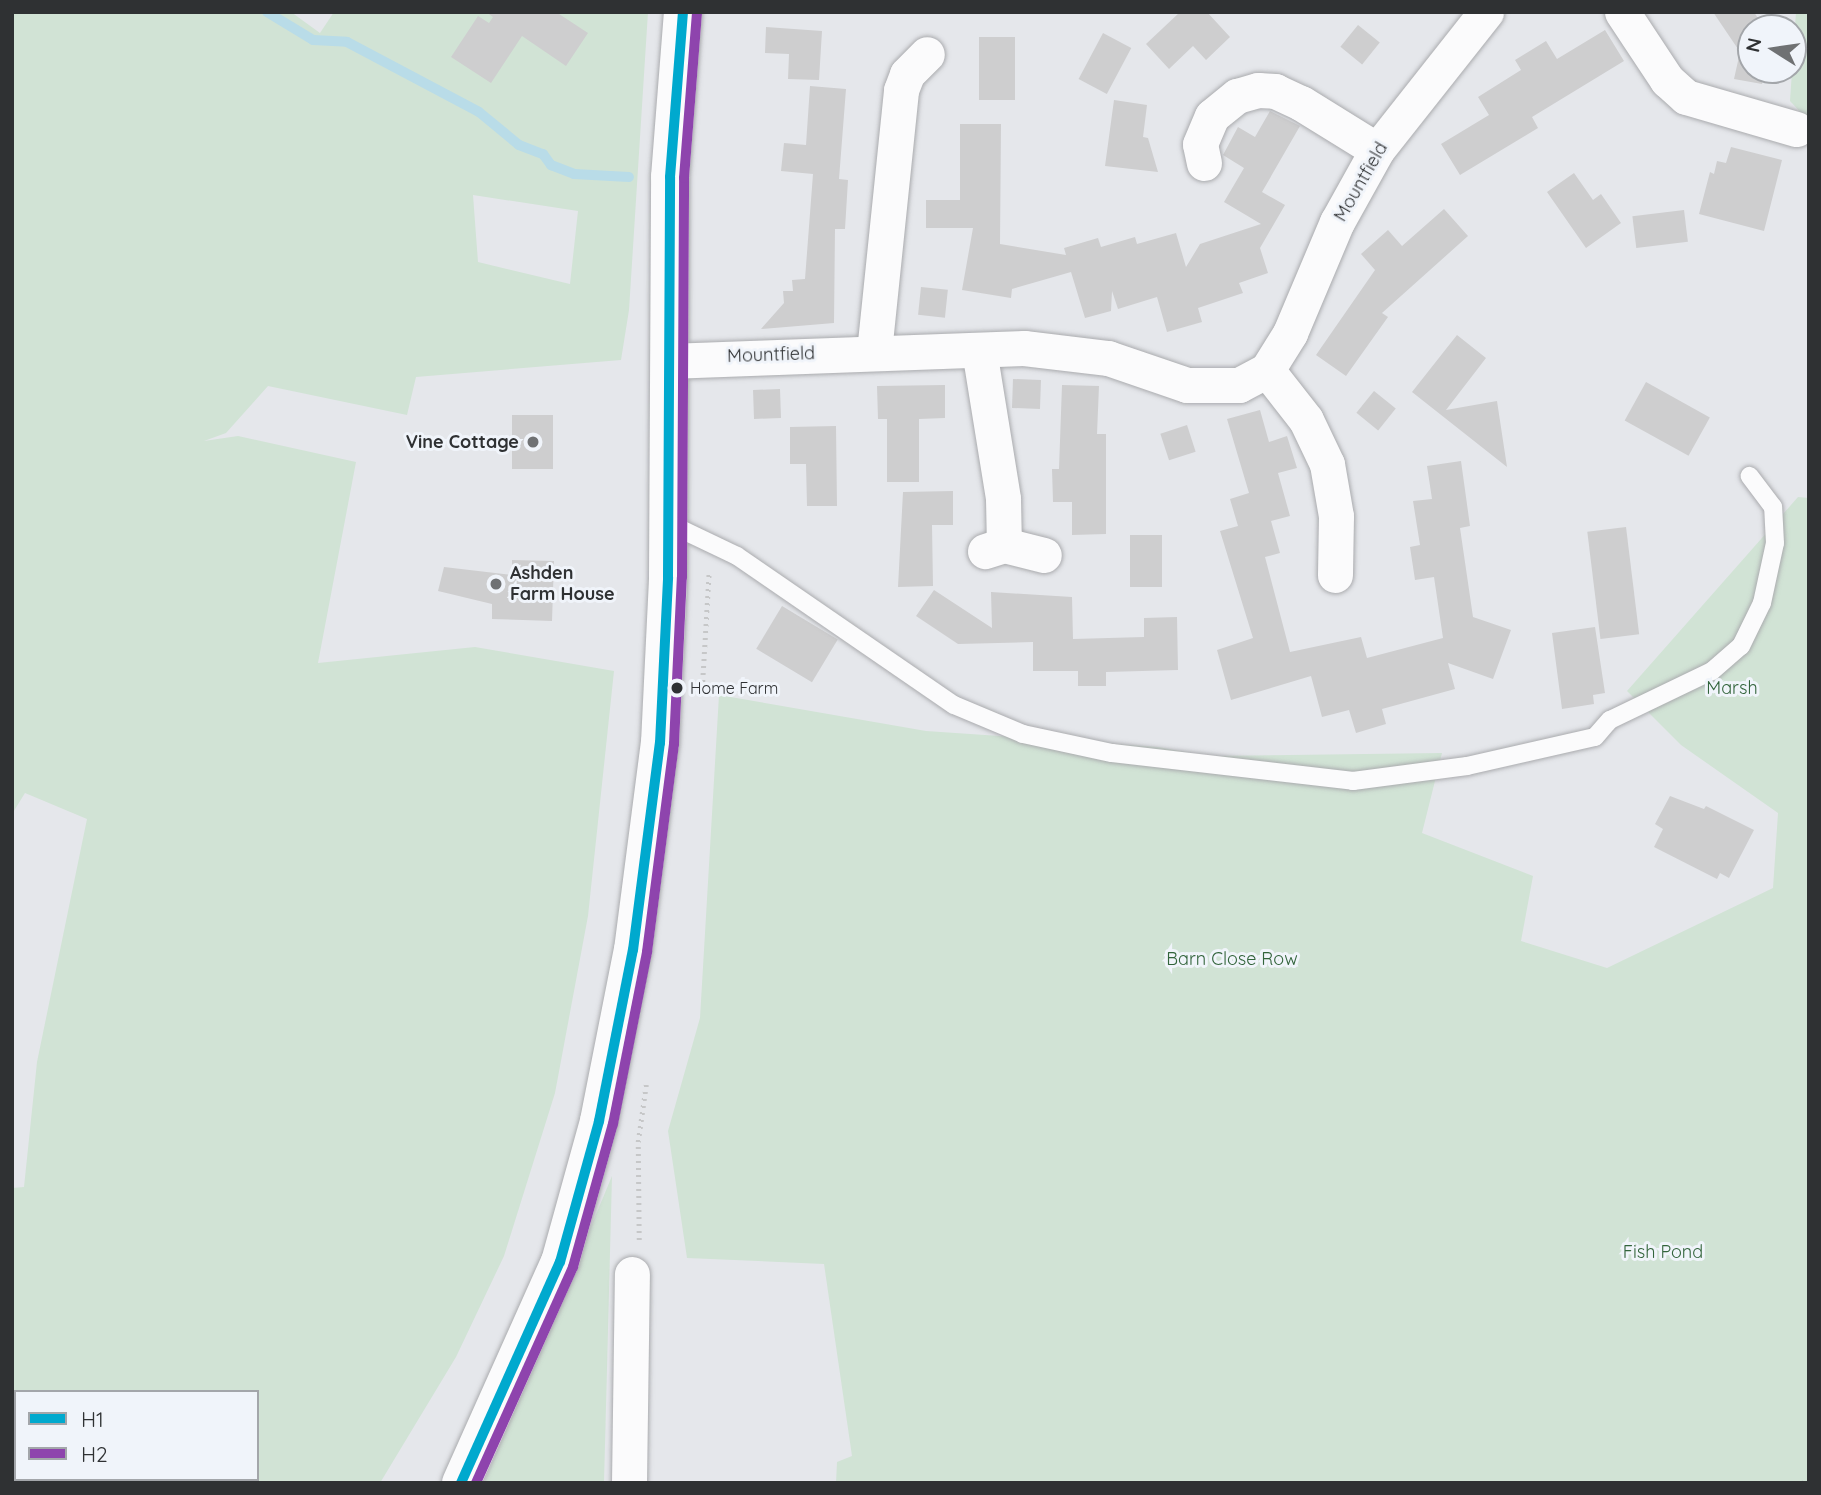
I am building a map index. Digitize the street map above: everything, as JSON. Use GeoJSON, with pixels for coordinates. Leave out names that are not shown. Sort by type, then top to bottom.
{"type":"FeatureCollection","features":[{"type":"Feature","properties":{"kind":"street"},"geometry":{"type":"LineString","coordinates":[[461,1483],[560,1262],[598,1121],[633,950],[660,743],[668,523],[670,177],[683,12]]}},
{"type":"Feature","properties":{"kind":"street","name":"Mountfield"},"geometry":{"type":"LineString","coordinates":[[668,361],[874,352],[979,350],[1074,353],[1135,365],[1186,385],[1239,385],[1267,370],[1290,332],[1337,222],[1377,150],[1486,12]]}},
{"type":"Feature","properties":{"kind":"street"},"geometry":{"type":"LineString","coordinates":[[1622,12],[1667,80],[1686,97],[1796,129]]}},
{"type":"Feature","properties":{"kind":"street"},"geometry":{"type":"LineString","coordinates":[[874,352],[901,90],[907,74],[927,54]]}},
{"type":"Feature","properties":{"kind":"street"},"geometry":{"type":"LineString","coordinates":[[1203,163],[1200,145],[1212,116],[1237,96],[1258,90],[1275,91],[1301,103],[1377,150]]}},
{"type":"Feature","properties":{"kind":"street"},"geometry":{"type":"LineString","coordinates":[[979,350],[1003,499],[995,548],[1044,555]]}},
{"type":"Feature","properties":{"kind":"street"},"geometry":{"type":"LineString","coordinates":[[1267,370],[1306,420],[1327,464],[1336,516],[1335,575]]}},
{"type":"Feature","properties":{"kind":"street"},"geometry":{"type":"LineString","coordinates":[[629,1483],[632,1274]]}},
{"type":"Feature","properties":{"kind":"lane"},"geometry":{"type":"LineString","coordinates":[[668,523],[737,556],[954,705],[1023,734],[1112,753],[1353,781],[1467,766],[1595,737],[1610,720],[1712,671],[1741,646],[1762,603],[1775,543],[1773,507],[1750,476]]}},
{"type":"Feature","properties":{"kind":"path"},"geometry":{"type":"LineString","coordinates":[[1802,1483],[1809,1480]]}},
{"type":"Feature","properties":{"kind":"green space"},"geometry":{"type":"Polygon","coordinates":[[[12,12],[291,12],[320,33],[334,12],[648,12],[629,310],[621,360],[416,377],[407,415],[268,386],[226,433],[204,441],[238,436],[356,462],[318,663],[475,647],[614,671],[588,916],[555,1093],[504,1256],[456,1357],[380,1483],[12,1483],[12,1188],[24,1187],[37,1062],[87,819],[25,793],[12,814],[12,12]],[[473,195],[478,262],[570,284],[578,211],[473,195]]]}},
{"type":"Feature","properties":{"kind":"green space"},"geometry":{"type":"Polygon","coordinates":[[[1809,12],[1809,121],[1790,101],[1791,84],[1807,84],[1807,14],[1796,14],[1809,12]]]}},
{"type":"Feature","properties":{"kind":"green space"},"geometry":{"type":"Polygon","coordinates":[[[1798,497],[1809,498],[1809,1483],[836,1483],[837,1462],[852,1456],[824,1264],[687,1258],[668,1131],[700,1018],[719,695],[926,731],[1158,747],[1207,756],[1442,753],[1422,833],[1533,876],[1521,941],[1607,968],[1773,888],[1778,813],[1681,745],[1627,691],[1798,497]]]}},
{"type":"Feature","properties":{"kind":"green space"},"geometry":{"type":"Polygon","coordinates":[[[612,1176],[604,1483],[484,1483],[612,1176]]]}},
{"type":"Feature","properties":{"kind":"building"},"geometry":{"type":"Polygon","coordinates":[[[486,12],[556,12],[588,33],[566,66],[522,36],[491,83],[451,57],[478,16],[489,23],[493,17],[486,12]]]}},
{"type":"Feature","properties":{"kind":"building"},"geometry":{"type":"Polygon","coordinates":[[[1180,12],[1207,12],[1230,37],[1206,60],[1193,46],[1169,69],[1146,44],[1180,12]]]}},
{"type":"Feature","properties":{"kind":"building"},"geometry":{"type":"Polygon","coordinates":[[[1713,12],[1754,12],[1755,14],[1737,14],[1737,48],[1713,12]]]}},
{"type":"Feature","properties":{"kind":"building"},"geometry":{"type":"Polygon","coordinates":[[[1358,25],[1380,43],[1362,64],[1340,47],[1358,25]]]}},
{"type":"Feature","properties":{"kind":"building"},"geometry":{"type":"Polygon","coordinates":[[[766,27],[822,31],[819,80],[788,79],[789,54],[765,53],[766,27]]]}},
{"type":"Feature","properties":{"kind":"building"},"geometry":{"type":"Polygon","coordinates":[[[1605,30],[1624,61],[1532,117],[1538,128],[1460,175],[1441,144],[1489,115],[1478,97],[1521,70],[1515,60],[1546,41],[1557,59],[1605,30]]]}},
{"type":"Feature","properties":{"kind":"building"},"geometry":{"type":"Polygon","coordinates":[[[1103,33],[1131,48],[1107,94],[1079,79],[1103,33]]]}},
{"type":"Feature","properties":{"kind":"building"},"geometry":{"type":"Polygon","coordinates":[[[979,37],[1015,37],[1015,100],[979,100],[979,37]]]}},
{"type":"Feature","properties":{"kind":"building"},"geometry":{"type":"Polygon","coordinates":[[[810,86],[846,89],[839,179],[848,180],[845,229],[835,229],[834,323],[761,329],[784,303],[783,291],[793,291],[792,280],[805,279],[813,174],[781,171],[784,143],[806,145],[810,86]]]}},
{"type":"Feature","properties":{"kind":"building"},"geometry":{"type":"Polygon","coordinates":[[[1114,100],[1147,105],[1143,137],[1148,138],[1158,172],[1105,166],[1114,100]]]}},
{"type":"Feature","properties":{"kind":"building"},"geometry":{"type":"Polygon","coordinates":[[[1270,111],[1300,126],[1262,192],[1285,205],[1260,248],[1268,273],[1239,283],[1243,293],[1198,308],[1202,322],[1167,332],[1157,297],[1118,309],[1112,291],[1111,311],[1085,318],[1071,272],[1012,289],[1011,298],[962,290],[973,228],[926,228],[926,200],[960,200],[960,124],[1001,124],[1000,244],[1066,255],[1064,248],[1098,238],[1101,247],[1135,237],[1137,244],[1176,233],[1186,267],[1200,244],[1261,224],[1224,202],[1244,168],[1223,155],[1238,127],[1255,137],[1270,111]]]}},
{"type":"Feature","properties":{"kind":"building"},"geometry":{"type":"Polygon","coordinates":[[[1731,147],[1782,160],[1764,231],[1699,214],[1710,172],[1714,174],[1717,161],[1726,163],[1731,147]]]}},
{"type":"Feature","properties":{"kind":"building"},"geometry":{"type":"Polygon","coordinates":[[[1574,173],[1593,200],[1601,194],[1621,223],[1586,248],[1547,192],[1574,173]]]}},
{"type":"Feature","properties":{"kind":"building"},"geometry":{"type":"Polygon","coordinates":[[[1444,209],[1468,236],[1382,313],[1388,317],[1346,376],[1316,355],[1375,270],[1361,254],[1388,230],[1402,246],[1444,209]]]}},
{"type":"Feature","properties":{"kind":"building"},"geometry":{"type":"Polygon","coordinates":[[[1684,210],[1688,242],[1636,248],[1632,216],[1684,210]]]}},
{"type":"Feature","properties":{"kind":"building"},"geometry":{"type":"Polygon","coordinates":[[[921,287],[948,290],[945,318],[918,315],[921,287]]]}},
{"type":"Feature","properties":{"kind":"building"},"geometry":{"type":"Polygon","coordinates":[[[1457,335],[1486,358],[1446,410],[1497,401],[1507,467],[1412,392],[1457,335]]]}},
{"type":"Feature","properties":{"kind":"building"},"geometry":{"type":"Polygon","coordinates":[[[1013,379],[1041,380],[1040,409],[1012,408],[1013,379]]]}},
{"type":"Feature","properties":{"kind":"building"},"geometry":{"type":"Polygon","coordinates":[[[1646,382],[1710,417],[1689,456],[1625,420],[1646,382]]]}},
{"type":"Feature","properties":{"kind":"building"},"geometry":{"type":"Polygon","coordinates":[[[945,385],[945,418],[919,419],[919,482],[887,482],[887,419],[878,419],[877,386],[945,385]]]}},
{"type":"Feature","properties":{"kind":"building"},"geometry":{"type":"Polygon","coordinates":[[[1062,385],[1099,386],[1097,434],[1106,434],[1106,534],[1072,535],[1072,502],[1053,502],[1052,469],[1059,469],[1062,385]]]}},
{"type":"Feature","properties":{"kind":"building"},"geometry":{"type":"Polygon","coordinates":[[[780,389],[781,418],[754,419],[753,390],[780,389]]]}},
{"type":"Feature","properties":{"kind":"building"},"geometry":{"type":"Polygon","coordinates":[[[1374,391],[1396,409],[1378,430],[1356,413],[1374,391]]]}},
{"type":"Feature","properties":{"kind":"building"},"geometry":{"type":"Polygon","coordinates":[[[1260,410],[1269,442],[1287,436],[1297,468],[1278,473],[1290,516],[1271,521],[1280,553],[1265,557],[1290,652],[1361,637],[1367,658],[1443,638],[1434,577],[1415,580],[1410,547],[1420,545],[1413,501],[1432,499],[1427,466],[1461,461],[1470,526],[1460,528],[1473,617],[1511,630],[1493,679],[1448,663],[1455,689],[1382,709],[1386,724],[1356,733],[1349,710],[1322,717],[1311,676],[1231,700],[1217,650],[1253,638],[1220,531],[1238,526],[1230,499],[1249,493],[1227,419],[1260,410]]]}},
{"type":"Feature","properties":{"kind":"building","name":"Vine Cottage"},"geometry":{"type":"Polygon","coordinates":[[[512,415],[553,415],[553,469],[512,469],[512,415]]]}},
{"type":"Feature","properties":{"kind":"building"},"geometry":{"type":"Polygon","coordinates":[[[1187,425],[1196,452],[1169,460],[1160,434],[1187,425]]]}},
{"type":"Feature","properties":{"kind":"building"},"geometry":{"type":"Polygon","coordinates":[[[836,426],[837,506],[807,506],[806,464],[790,464],[790,427],[836,426]]]}},
{"type":"Feature","properties":{"kind":"building"},"geometry":{"type":"Polygon","coordinates":[[[953,491],[953,525],[932,525],[933,586],[898,587],[903,492],[953,491]]]}},
{"type":"Feature","properties":{"kind":"building"},"geometry":{"type":"Polygon","coordinates":[[[1626,527],[1639,634],[1600,639],[1587,532],[1626,527]]]}},
{"type":"Feature","properties":{"kind":"building"},"geometry":{"type":"Polygon","coordinates":[[[1130,535],[1162,535],[1162,587],[1130,587],[1130,535]]]}},
{"type":"Feature","properties":{"kind":"building","name":"Ashden Farm House"},"geometry":{"type":"Polygon","coordinates":[[[512,560],[554,561],[552,621],[492,619],[492,604],[438,591],[444,567],[512,575],[512,560]]]}},
{"type":"Feature","properties":{"kind":"building"},"geometry":{"type":"Polygon","coordinates":[[[934,590],[992,628],[991,592],[1072,597],[1073,639],[1144,637],[1144,618],[1177,617],[1178,670],[1106,672],[1106,686],[1078,686],[1078,671],[1033,671],[1033,642],[958,644],[916,616],[934,590]]]}},
{"type":"Feature","properties":{"kind":"building"},"geometry":{"type":"Polygon","coordinates":[[[782,606],[838,639],[812,682],[756,649],[782,606]]]}},
{"type":"Feature","properties":{"kind":"building"},"geometry":{"type":"Polygon","coordinates":[[[1595,627],[1605,693],[1593,695],[1594,704],[1562,709],[1552,633],[1595,627]]]}},
{"type":"Feature","properties":{"kind":"building"},"geometry":{"type":"Polygon","coordinates":[[[1670,796],[1704,809],[1706,806],[1754,830],[1729,878],[1720,873],[1717,879],[1654,847],[1663,829],[1655,824],[1670,796]]]}},
{"type":"Feature","properties":{"kind":"waterway"},"geometry":{"type":"LineString","coordinates":[[267,12],[313,40],[347,42],[479,112],[519,145],[543,154],[551,165],[574,174],[629,177]]}},
{"type":"Feature","properties":{"kind":"transit line","name":"H1"},"geometry":{"type":"LineString","coordinates":[[461,1483],[560,1262],[599,1121],[633,950],[660,743],[668,577],[670,177],[683,12]]}},
{"type":"Feature","properties":{"kind":"transit line","name":"H2"},"geometry":{"type":"LineString","coordinates":[[476,1483],[573,1267],[613,1124],[647,952],[674,744],[682,577],[684,178],[697,13]]}},
{"type":"Feature","properties":{"kind":"place","name":"Vine Cottage"},"geometry":{"type":"Point","coordinates":[533,442]}},
{"type":"Feature","properties":{"kind":"place","name":"Ashden Farm House"},"geometry":{"type":"Point","coordinates":[496,584]}},
{"type":"Feature","properties":{"kind":"place","name":"Home Farm"},"geometry":{"type":"Point","coordinates":[677,688]}},
{"type":"Feature","properties":{"kind":"park label","name":"Marsh"},"geometry":{"type":"Point","coordinates":[1732,688]}},
{"type":"Feature","properties":{"kind":"park label","name":"Barn Close Row"},"geometry":{"type":"Point","coordinates":[1232,959]}},
{"type":"Feature","properties":{"kind":"park label","name":"Fish Pond"},"geometry":{"type":"Point","coordinates":[1663,1252]}}]}
